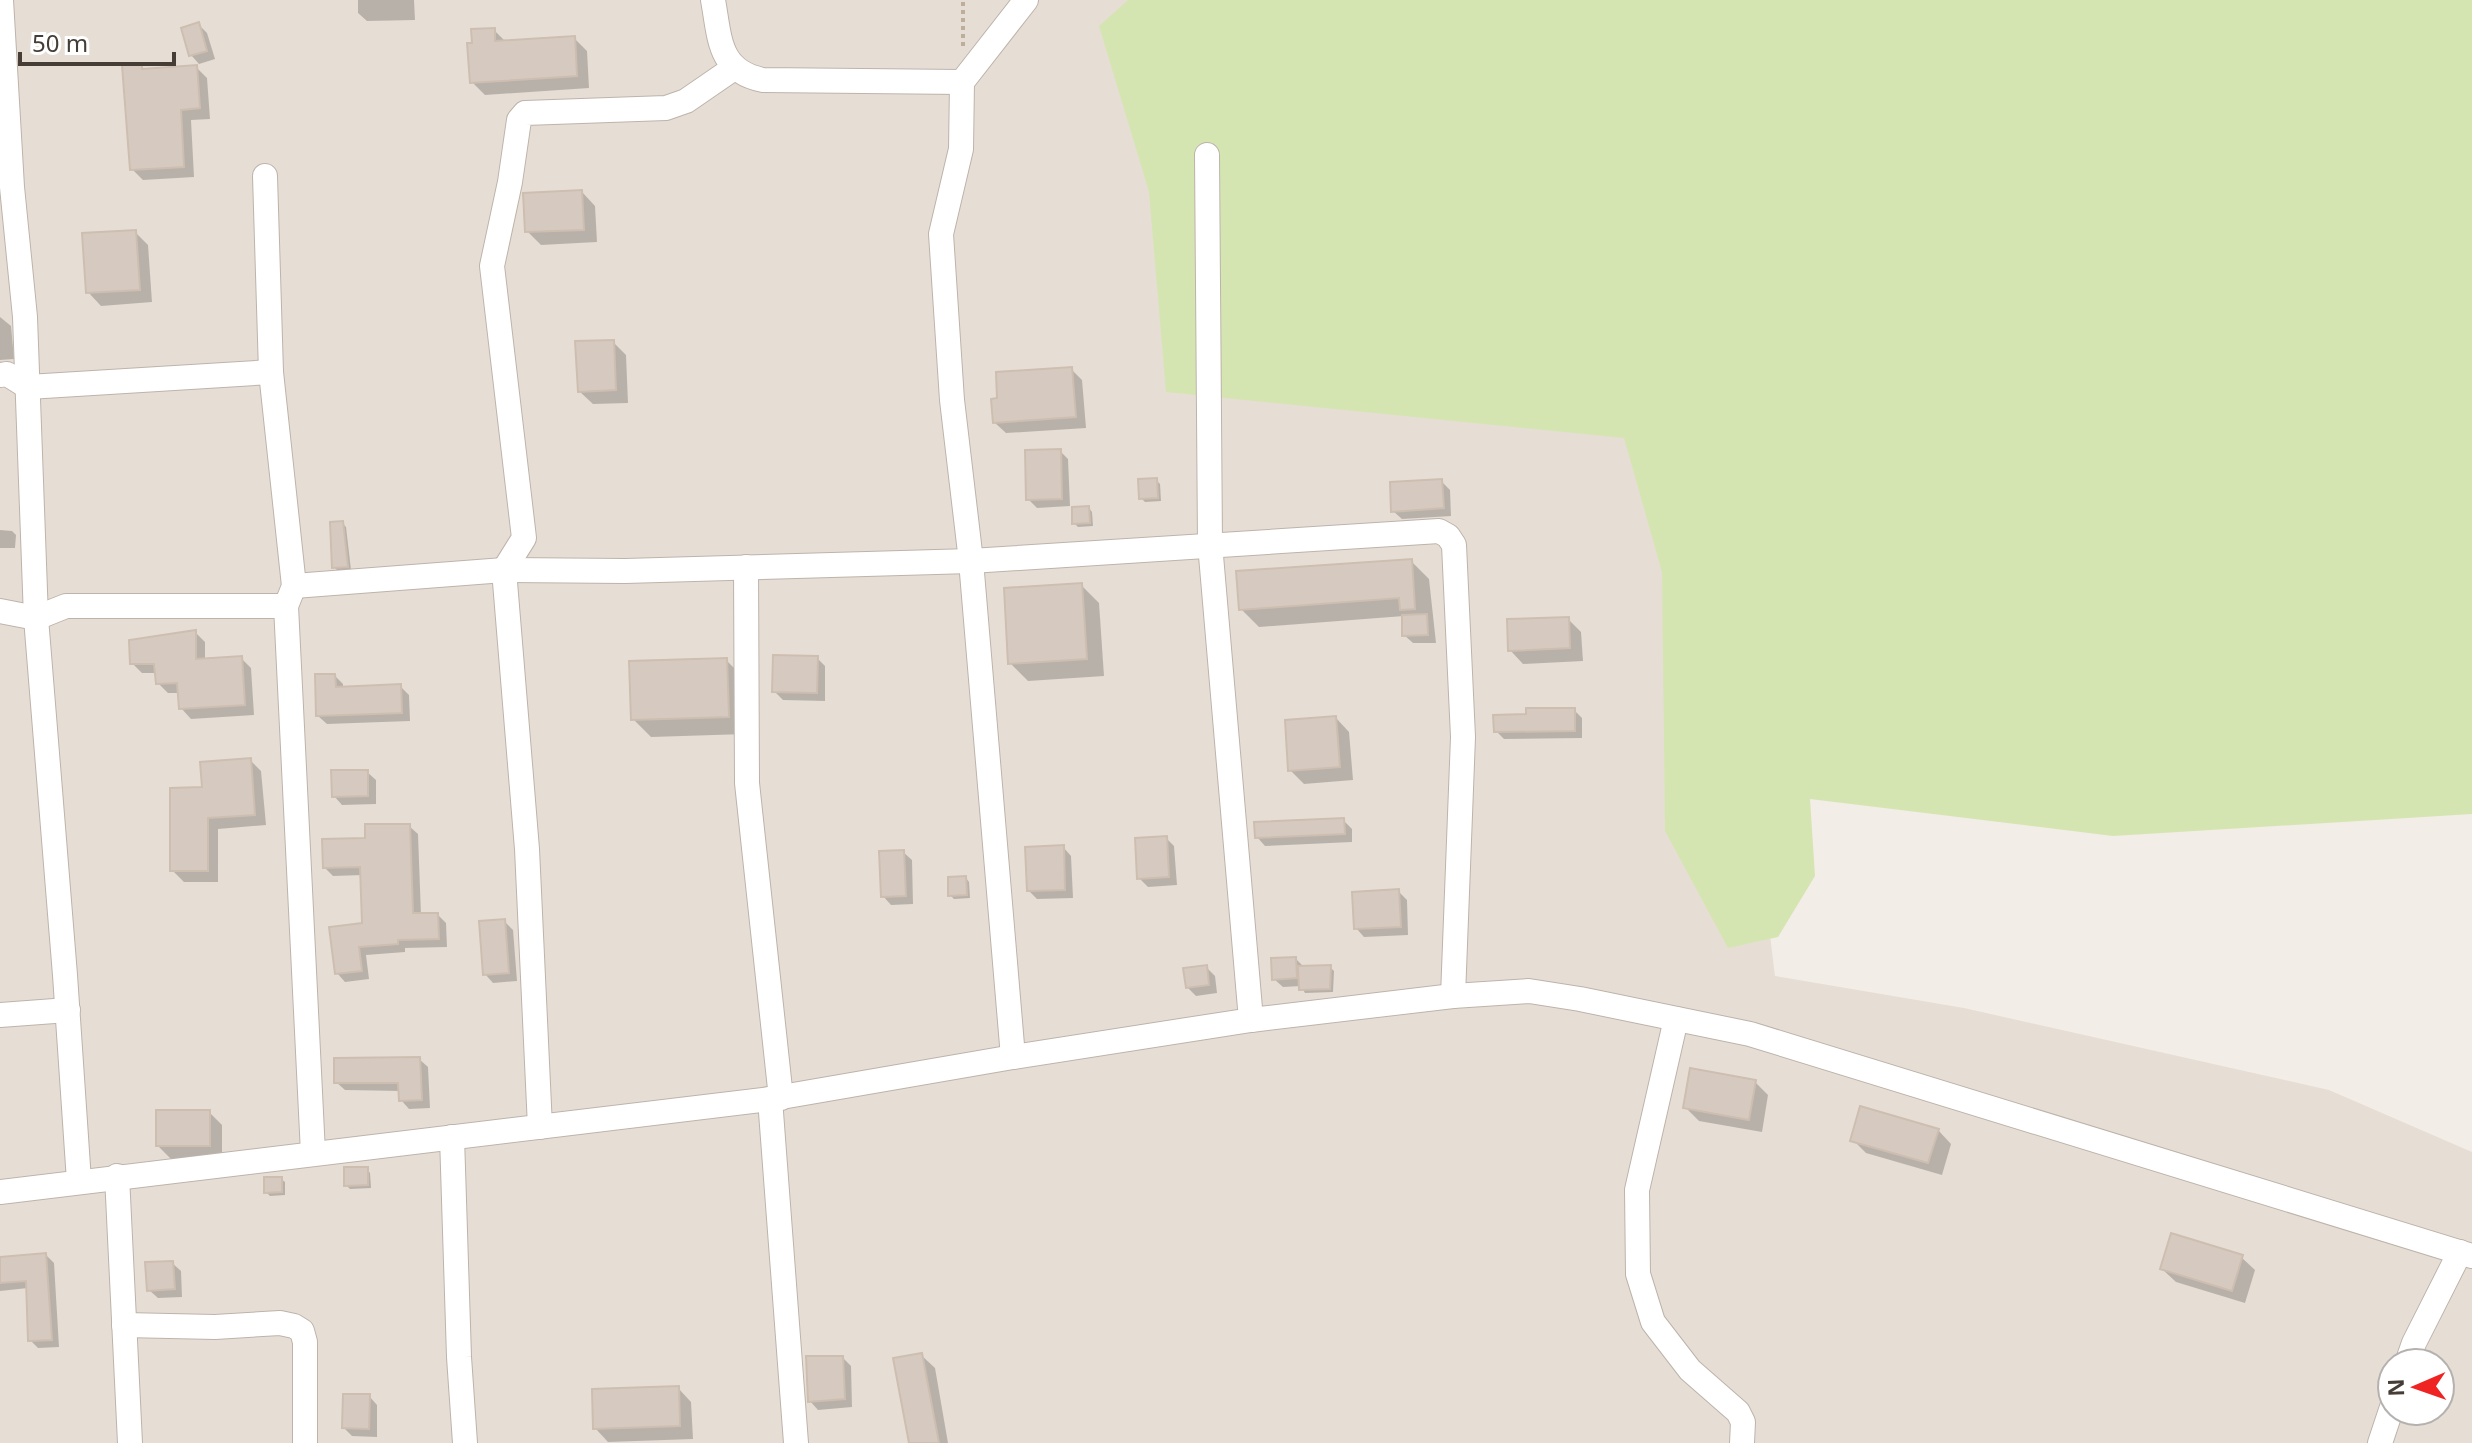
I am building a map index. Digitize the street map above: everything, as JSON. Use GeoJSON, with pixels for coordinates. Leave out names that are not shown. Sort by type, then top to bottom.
{"type":"FeatureCollection","features":[{"type":"Feature","properties":{"kind":"street"},"geometry":{"type":"LineString","coordinates":[[1,0],[12,187],[25,317],[36,618],[79,1181]]}},
{"type":"Feature","properties":{"kind":"street"},"geometry":{"type":"LineString","coordinates":[[713,0],[725,56],[745,76],[763,80],[962,82]]}},
{"type":"Feature","properties":{"kind":"street"},"geometry":{"type":"LineString","coordinates":[[1013,1057],[971,561],[952,400],[941,234],[961,149],[962,82],[1026,0]]}},
{"type":"Feature","properties":{"kind":"street"},"geometry":{"type":"LineString","coordinates":[[540,1127],[527,849],[504,570],[524,538],[492,266],[510,182],[519,120],[525,113],[666,108],[686,101],[734,68]]}},
{"type":"Feature","properties":{"kind":"street"},"geometry":{"type":"LineString","coordinates":[[1207,155],[1210,544],[1251,1020]]}},
{"type":"Feature","properties":{"kind":"street"},"geometry":{"type":"LineString","coordinates":[[265,176],[271,372],[290,596],[313,1153]]}},
{"type":"Feature","properties":{"kind":"street"},"geometry":{"type":"LineString","coordinates":[[0,375],[7,374],[28,387],[271,372]]}},
{"type":"Feature","properties":{"kind":"street"},"geometry":{"type":"LineString","coordinates":[[0,611],[36,618],[66,606],[290,596],[504,570],[625,571],[971,561],[1439,531],[1448,536],[1454,545],[1463,737],[1453,996]]}},
{"type":"Feature","properties":{"kind":"street"},"geometry":{"type":"LineString","coordinates":[[746,567],[747,783],[776,1099],[796,1443]]}},
{"type":"Feature","properties":{"kind":"street"},"geometry":{"type":"LineString","coordinates":[[0,1192],[776,1099],[1013,1057],[1251,1020],[1453,996],[1529,991],[1750,1034],[2466,1254],[2413,1347]]}},
{"type":"Feature","properties":{"kind":"street"},"geometry":{"type":"LineString","coordinates":[[0,1015],[68,1010]]}},
{"type":"Feature","properties":{"kind":"street"},"geometry":{"type":"LineString","coordinates":[[1676,1019],[1637,1190],[1638,1274],[1653,1322],[1690,1370],[1738,1412],[1743,1422],[1742,1443]]}},
{"type":"Feature","properties":{"kind":"street"},"geometry":{"type":"LineString","coordinates":[[452,1137],[465,1443]]}},
{"type":"Feature","properties":{"kind":"street"},"geometry":{"type":"LineString","coordinates":[[117,1176],[130,1443]]}},
{"type":"Feature","properties":{"kind":"street"},"geometry":{"type":"LineString","coordinates":[[124,1325],[215,1327],[280,1323],[302,1331],[305,1342],[305,1443]]}},
{"type":"Feature","properties":{"kind":"path"},"geometry":{"type":"LineString","coordinates":[[962,82],[963,0]]}},
{"type":"Feature","properties":{"kind":"shaded area"},"geometry":{"type":"Polygon","coordinates":[[[0,0],[1221,0],[1701,371],[1775,976],[1964,1008],[2329,1090],[2472,1152],[2472,1443],[0,1443],[0,0]]]}},
{"type":"Feature","properties":{"kind":"green space"},"geometry":{"type":"Polygon","coordinates":[[[1128,0],[2472,0],[2472,814],[2113,836],[1810,799],[1815,876],[1778,937],[1728,948],[1665,831],[1662,572],[1624,438],[1166,392],[1149,192],[1099,26],[1128,0]]]}},
{"type":"Feature","properties":{"kind":"building"},"geometry":{"type":"Polygon","coordinates":[[[199,22],[207,51],[189,56],[181,28],[199,22]]]}},
{"type":"Feature","properties":{"kind":"building"},"geometry":{"type":"Polygon","coordinates":[[[495,28],[495,41],[575,36],[577,76],[470,83],[467,43],[472,43],[471,29],[495,28]]]}},
{"type":"Feature","properties":{"kind":"building"},"geometry":{"type":"Polygon","coordinates":[[[142,64],[142,69],[197,65],[200,108],[181,110],[184,167],[130,170],[122,65],[142,64]]]}},
{"type":"Feature","properties":{"kind":"building"},"geometry":{"type":"Polygon","coordinates":[[[582,190],[584,230],[525,232],[523,193],[582,190]]]}},
{"type":"Feature","properties":{"kind":"building"},"geometry":{"type":"Polygon","coordinates":[[[136,230],[140,290],[86,293],[82,233],[136,230]]]}},
{"type":"Feature","properties":{"kind":"building"},"geometry":{"type":"Polygon","coordinates":[[[614,340],[616,390],[578,392],[575,341],[614,340]]]}},
{"type":"Feature","properties":{"kind":"building"},"geometry":{"type":"Polygon","coordinates":[[[1072,367],[1076,417],[993,423],[991,399],[997,398],[996,372],[1072,367]]]}},
{"type":"Feature","properties":{"kind":"building"},"geometry":{"type":"Polygon","coordinates":[[[1061,449],[1062,499],[1026,500],[1025,450],[1061,449]]]}},
{"type":"Feature","properties":{"kind":"building"},"geometry":{"type":"Polygon","coordinates":[[[1157,478],[1158,498],[1139,499],[1138,479],[1157,478]]]}},
{"type":"Feature","properties":{"kind":"building"},"geometry":{"type":"Polygon","coordinates":[[[1442,479],[1444,508],[1391,512],[1390,482],[1442,479]]]}},
{"type":"Feature","properties":{"kind":"building"},"geometry":{"type":"Polygon","coordinates":[[[1089,506],[1090,523],[1072,524],[1072,507],[1089,506]]]}},
{"type":"Feature","properties":{"kind":"building"},"geometry":{"type":"Polygon","coordinates":[[[343,521],[348,567],[332,568],[330,522],[343,521]]]}},
{"type":"Feature","properties":{"kind":"building"},"geometry":{"type":"Polygon","coordinates":[[[1412,559],[1415,609],[1400,610],[1399,598],[1239,610],[1236,571],[1412,559]]]}},
{"type":"Feature","properties":{"kind":"building"},"geometry":{"type":"Polygon","coordinates":[[[1082,583],[1087,659],[1008,664],[1004,588],[1082,583]]]}},
{"type":"Feature","properties":{"kind":"building"},"geometry":{"type":"Polygon","coordinates":[[[1427,614],[1428,635],[1402,636],[1402,615],[1427,614]]]}},
{"type":"Feature","properties":{"kind":"building"},"geometry":{"type":"Polygon","coordinates":[[[1569,617],[1570,648],[1508,651],[1507,619],[1569,617]]]}},
{"type":"Feature","properties":{"kind":"building"},"geometry":{"type":"Polygon","coordinates":[[[196,630],[196,659],[242,656],[245,705],[179,709],[177,683],[156,684],[154,664],[130,664],[129,640],[196,630]]]}},
{"type":"Feature","properties":{"kind":"building"},"geometry":{"type":"Polygon","coordinates":[[[773,655],[818,656],[817,693],[772,692],[773,655]]]}},
{"type":"Feature","properties":{"kind":"building"},"geometry":{"type":"Polygon","coordinates":[[[727,658],[729,717],[631,720],[629,661],[727,658]]]}},
{"type":"Feature","properties":{"kind":"building"},"geometry":{"type":"Polygon","coordinates":[[[315,674],[335,674],[336,687],[401,684],[402,713],[316,716],[315,674]]]}},
{"type":"Feature","properties":{"kind":"building"},"geometry":{"type":"Polygon","coordinates":[[[1526,708],[1575,708],[1575,731],[1494,732],[1493,715],[1526,714],[1526,708]]]}},
{"type":"Feature","properties":{"kind":"building"},"geometry":{"type":"Polygon","coordinates":[[[1336,716],[1340,767],[1288,771],[1285,720],[1336,716]]]}},
{"type":"Feature","properties":{"kind":"building"},"geometry":{"type":"Polygon","coordinates":[[[251,758],[255,815],[208,818],[208,871],[170,871],[170,788],[202,787],[200,762],[251,758]]]}},
{"type":"Feature","properties":{"kind":"building"},"geometry":{"type":"Polygon","coordinates":[[[331,770],[368,770],[368,796],[332,797],[331,770]]]}},
{"type":"Feature","properties":{"kind":"building"},"geometry":{"type":"Polygon","coordinates":[[[1344,818],[1345,834],[1255,838],[1254,822],[1344,818]]]}},
{"type":"Feature","properties":{"kind":"building"},"geometry":{"type":"Polygon","coordinates":[[[365,824],[410,824],[413,913],[438,913],[439,939],[398,940],[398,944],[359,947],[362,971],[335,974],[329,927],[362,923],[360,867],[323,868],[322,839],[365,838],[365,824]]]}},
{"type":"Feature","properties":{"kind":"building"},"geometry":{"type":"Polygon","coordinates":[[[1167,836],[1169,877],[1137,879],[1135,838],[1167,836]]]}},
{"type":"Feature","properties":{"kind":"building"},"geometry":{"type":"Polygon","coordinates":[[[1064,845],[1065,890],[1027,891],[1025,847],[1064,845]]]}},
{"type":"Feature","properties":{"kind":"building"},"geometry":{"type":"Polygon","coordinates":[[[904,850],[906,896],[881,897],[879,851],[904,850]]]}},
{"type":"Feature","properties":{"kind":"building"},"geometry":{"type":"Polygon","coordinates":[[[966,876],[967,895],[948,896],[948,877],[966,876]]]}},
{"type":"Feature","properties":{"kind":"building"},"geometry":{"type":"Polygon","coordinates":[[[1399,889],[1401,927],[1354,929],[1352,892],[1399,889]]]}},
{"type":"Feature","properties":{"kind":"building"},"geometry":{"type":"Polygon","coordinates":[[[505,919],[509,973],[483,975],[479,921],[505,919]]]}},
{"type":"Feature","properties":{"kind":"building"},"geometry":{"type":"Polygon","coordinates":[[[1296,957],[1297,978],[1272,980],[1271,958],[1296,957]]]}},
{"type":"Feature","properties":{"kind":"building"},"geometry":{"type":"Polygon","coordinates":[[[1207,965],[1209,985],[1186,988],[1183,968],[1207,965]]]}},
{"type":"Feature","properties":{"kind":"building"},"geometry":{"type":"Polygon","coordinates":[[[1331,965],[1330,989],[1299,990],[1298,966],[1331,965]]]}},
{"type":"Feature","properties":{"kind":"building"},"geometry":{"type":"Polygon","coordinates":[[[420,1057],[422,1100],[399,1101],[398,1083],[334,1083],[334,1058],[420,1057]]]}},
{"type":"Feature","properties":{"kind":"building"},"geometry":{"type":"Polygon","coordinates":[[[1690,1068],[1756,1080],[1749,1120],[1683,1108],[1690,1068]]]}},
{"type":"Feature","properties":{"kind":"building"},"geometry":{"type":"Polygon","coordinates":[[[1860,1106],[1939,1129],[1928,1163],[1850,1141],[1860,1106]]]}},
{"type":"Feature","properties":{"kind":"building"},"geometry":{"type":"Polygon","coordinates":[[[156,1110],[210,1110],[210,1146],[156,1146],[156,1110]]]}},
{"type":"Feature","properties":{"kind":"building"},"geometry":{"type":"Polygon","coordinates":[[[344,1167],[368,1167],[368,1185],[344,1186],[344,1167]]]}},
{"type":"Feature","properties":{"kind":"building"},"geometry":{"type":"Polygon","coordinates":[[[264,1177],[282,1177],[282,1192],[264,1193],[264,1177]]]}},
{"type":"Feature","properties":{"kind":"building"},"geometry":{"type":"Polygon","coordinates":[[[2171,1233],[2243,1255],[2232,1291],[2160,1269],[2171,1233]]]}},
{"type":"Feature","properties":{"kind":"building"},"geometry":{"type":"Polygon","coordinates":[[[46,1253],[52,1340],[28,1341],[26,1281],[0,1283],[0,1257],[46,1253]]]}},
{"type":"Feature","properties":{"kind":"building"},"geometry":{"type":"Polygon","coordinates":[[[173,1261],[175,1289],[147,1291],[145,1262],[173,1261]]]}},
{"type":"Feature","properties":{"kind":"building"},"geometry":{"type":"Polygon","coordinates":[[[922,1353],[939,1443],[909,1443],[893,1358],[922,1353]]]}},
{"type":"Feature","properties":{"kind":"building"},"geometry":{"type":"Polygon","coordinates":[[[806,1356],[843,1356],[845,1399],[808,1402],[806,1356]]]}},
{"type":"Feature","properties":{"kind":"building"},"geometry":{"type":"Polygon","coordinates":[[[679,1386],[680,1426],[593,1429],[592,1389],[679,1386]]]}},
{"type":"Feature","properties":{"kind":"building"},"geometry":{"type":"Polygon","coordinates":[[[343,1394],[370,1394],[369,1429],[342,1428],[343,1394]]]}}]}
